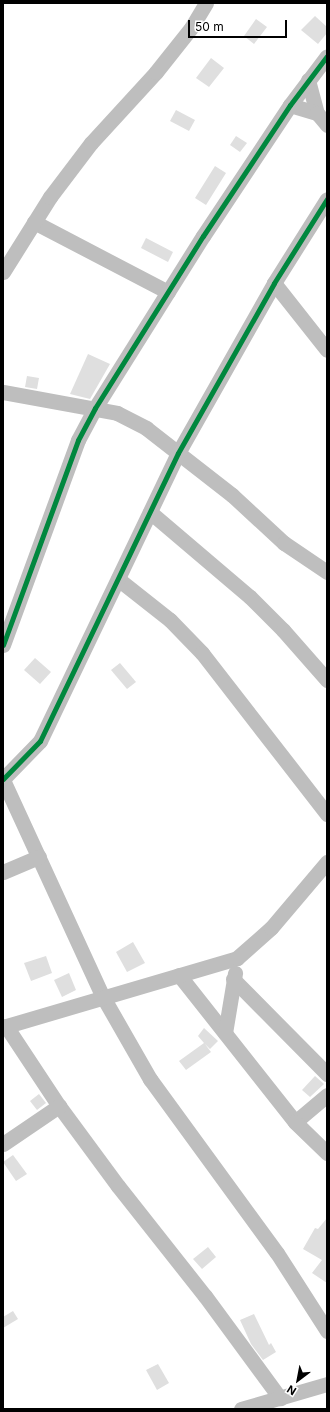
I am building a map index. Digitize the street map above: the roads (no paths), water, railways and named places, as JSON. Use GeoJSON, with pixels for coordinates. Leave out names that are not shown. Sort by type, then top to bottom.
{"type":"FeatureCollection","features":[{"type":"Feature","properties":{"kind":"street"},"geometry":{"type":"LineString","coordinates":[[3,272],[34,222],[91,143],[156,72],[192,28],[206,3]]}},
{"type":"Feature","properties":{"kind":"street"},"geometry":{"type":"LineString","coordinates":[[3,645],[78,440],[95,408],[168,292],[290,105],[327,56]]}},
{"type":"Feature","properties":{"kind":"street"},"geometry":{"type":"LineString","coordinates":[[308,80],[317,113],[327,125]]}},
{"type":"Feature","properties":{"kind":"street"},"geometry":{"type":"LineString","coordinates":[[290,105],[317,113]]}},
{"type":"Feature","properties":{"kind":"street"},"geometry":{"type":"LineString","coordinates":[[326,1326],[277,1253],[150,1079],[103,997],[3,779],[40,741],[178,453],[274,283],[327,199]]}},
{"type":"Feature","properties":{"kind":"street"},"geometry":{"type":"LineString","coordinates":[[34,222],[168,292]]}},
{"type":"Feature","properties":{"kind":"street"},"geometry":{"type":"LineString","coordinates":[[274,283],[327,350]]}},
{"type":"Feature","properties":{"kind":"street"},"geometry":{"type":"LineString","coordinates":[[3,392],[117,413],[146,428],[232,495],[284,543],[327,572]]}},
{"type":"Feature","properties":{"kind":"street"},"geometry":{"type":"LineString","coordinates":[[150,512],[250,597],[283,630],[327,680]]}},
{"type":"Feature","properties":{"kind":"street"},"geometry":{"type":"LineString","coordinates":[[118,579],[170,620],[202,653],[327,814]]}},
{"type":"Feature","properties":{"kind":"street"},"geometry":{"type":"LineString","coordinates":[[3,872],[39,857]]}},
{"type":"Feature","properties":{"kind":"street"},"geometry":{"type":"LineString","coordinates":[[280,1398],[59,1106],[5,1026],[237,958],[271,928],[326,867]]}},
{"type":"Feature","properties":{"kind":"street"},"geometry":{"type":"LineString","coordinates":[[225,1033],[237,958]]}},
{"type":"Feature","properties":{"kind":"street"},"geometry":{"type":"LineString","coordinates":[[179,975],[295,1122],[327,1153]]}},
{"type":"Feature","properties":{"kind":"street"},"geometry":{"type":"LineString","coordinates":[[234,980],[327,1074]]}},
{"type":"Feature","properties":{"kind":"street"},"geometry":{"type":"LineString","coordinates":[[295,1122],[327,1095]]}},
{"type":"Feature","properties":{"kind":"street"},"geometry":{"type":"LineString","coordinates":[[3,1144],[59,1106]]}},
{"type":"Feature","properties":{"kind":"street"},"geometry":{"type":"LineString","coordinates":[[241,1409],[327,1384]]}}]}
